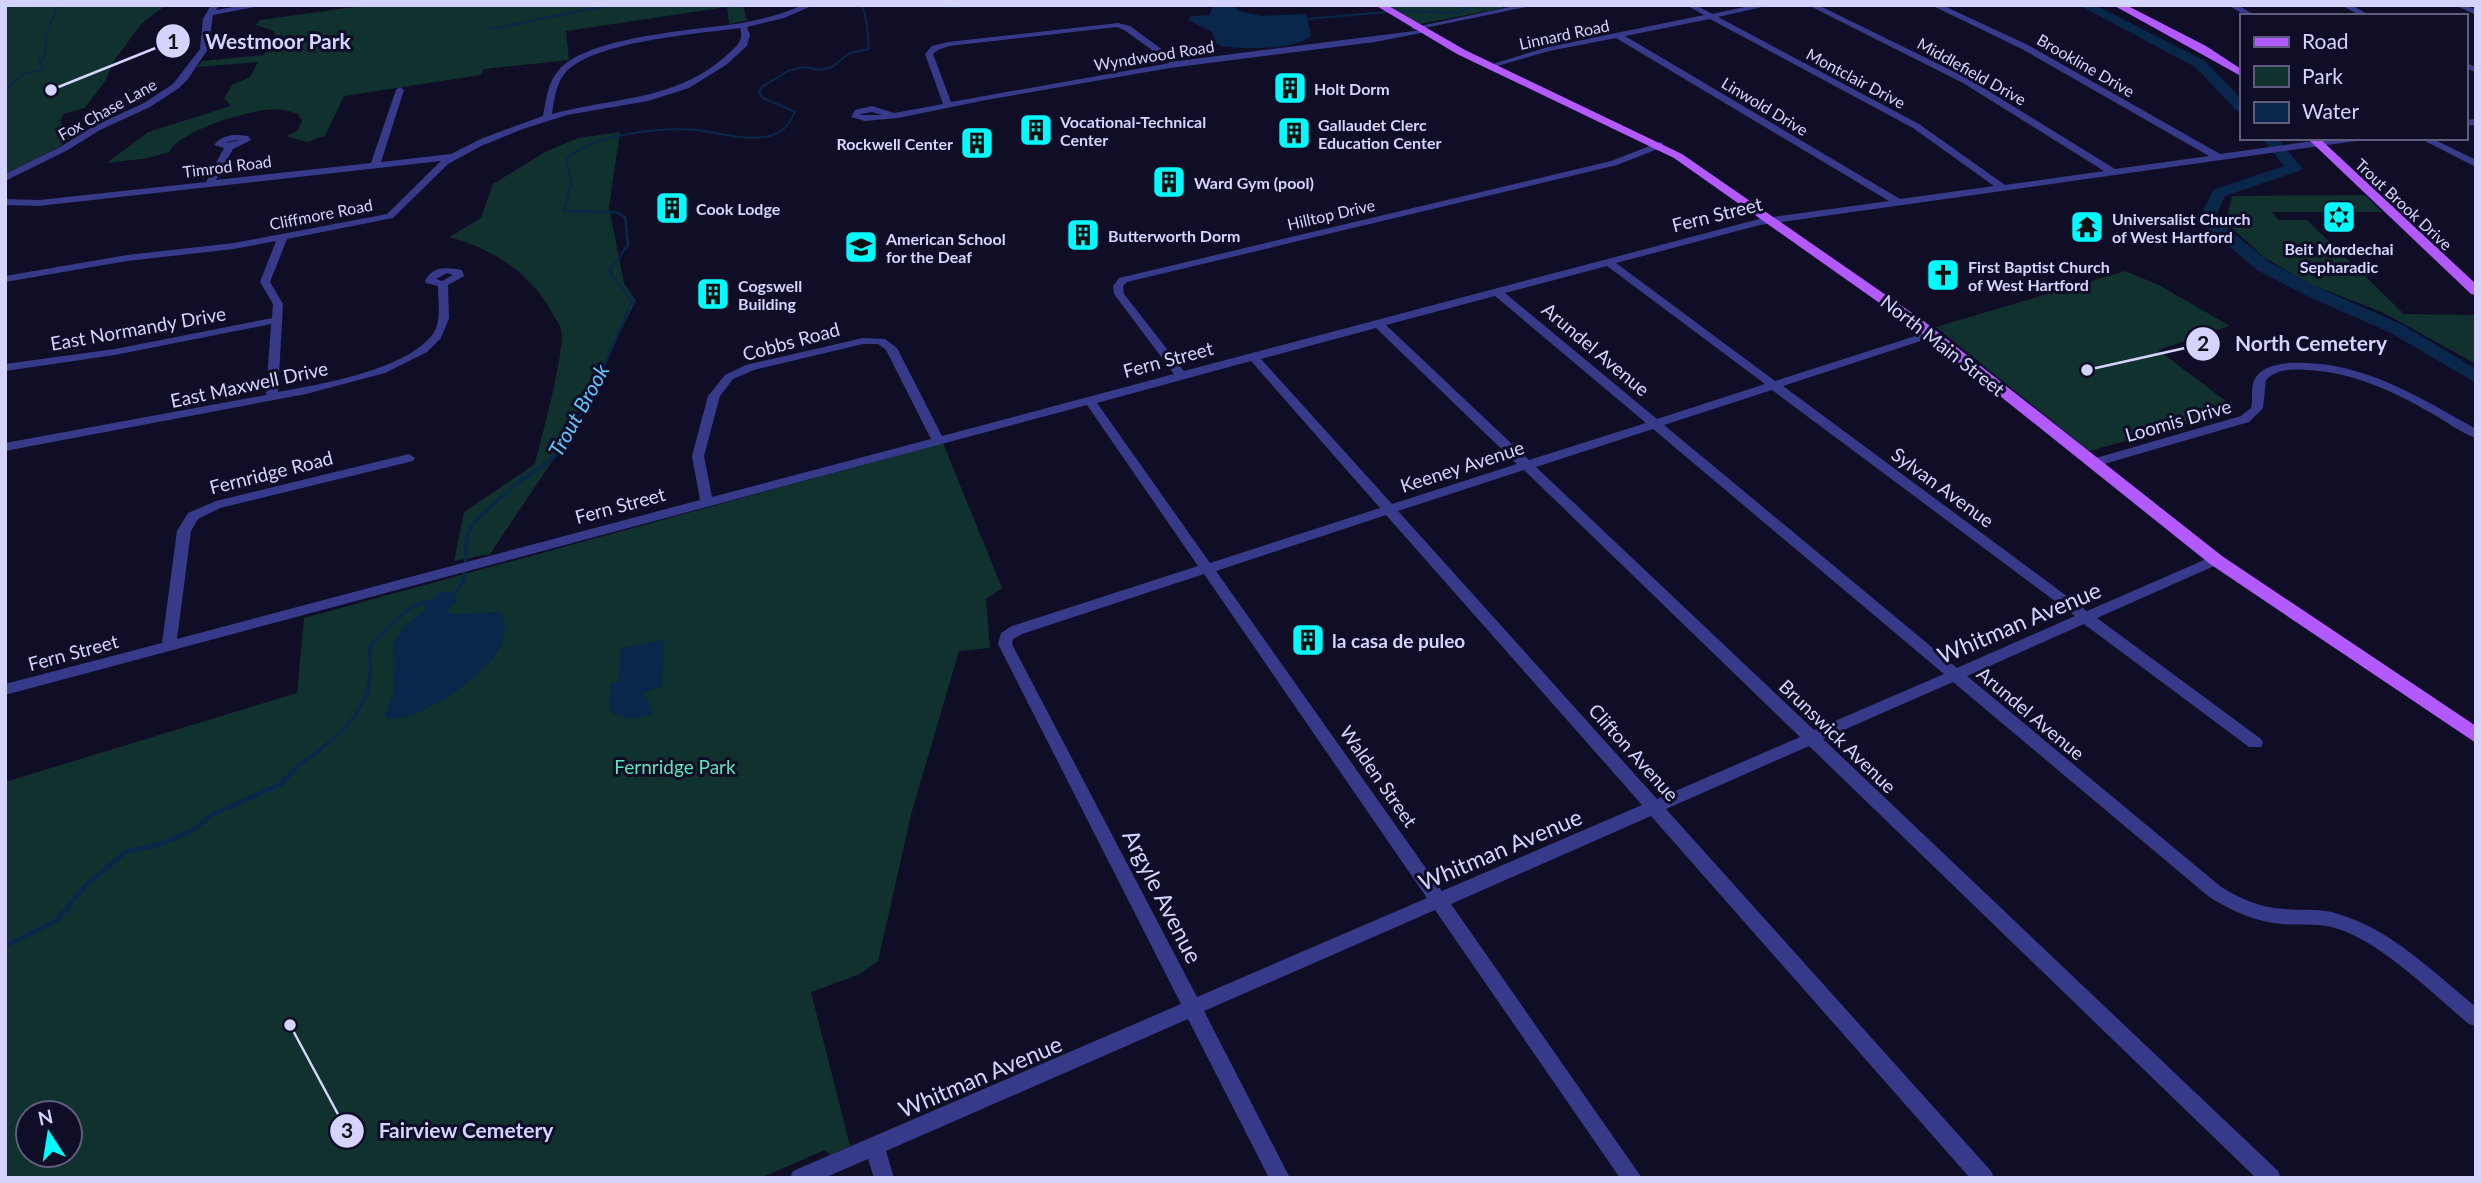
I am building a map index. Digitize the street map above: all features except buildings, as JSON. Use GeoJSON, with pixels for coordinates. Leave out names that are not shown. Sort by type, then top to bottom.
{"type":"FeatureCollection","features":[{"type":"Feature","properties":{"kind":"main road"},"geometry":{"type":"LineString","coordinates":[[2118,5],[2202,48],[2240,72]]}},
{"type":"Feature","properties":{"kind":"main road","name":"North Main Street"},"geometry":{"type":"LineString","coordinates":[[1380,6],[1418,30],[1490,66],[1660,145],[1772,219],[1932,334],[2216,560],[2476,736]]}},
{"type":"Feature","properties":{"kind":"main road","name":"Trout Brook Drive"},"geometry":{"type":"LineString","coordinates":[[2314,141],[2476,291]]}},
{"type":"Feature","properties":{"kind":"street"},"geometry":{"type":"LineString","coordinates":[[213,9],[261,5]]}},
{"type":"Feature","properties":{"kind":"street"},"geometry":{"type":"LineString","coordinates":[[547,118],[555,80],[564,69],[585,57],[643,40],[785,16],[810,5]]}},
{"type":"Feature","properties":{"kind":"street","name":"Wyndwood Road"},"geometry":{"type":"LineString","coordinates":[[893,116],[947,104],[1178,65],[1335,46],[1532,5]]}},
{"type":"Feature","properties":{"kind":"street","name":"Montclair Drive"},"geometry":{"type":"LineString","coordinates":[[1690,5],[1916,126],[2003,187]]}},
{"type":"Feature","properties":{"kind":"street","name":"Linnard Road"},"geometry":{"type":"LineString","coordinates":[[1490,66],[1548,49],[1768,5]]}},
{"type":"Feature","properties":{"kind":"street","name":"Middlefield Drive"},"geometry":{"type":"LineString","coordinates":[[1812,5],[1966,81],[2112,172]]}},
{"type":"Feature","properties":{"kind":"street","name":"Brookline Drive"},"geometry":{"type":"LineString","coordinates":[[1935,5],[2025,47],[2218,157]]}},
{"type":"Feature","properties":{"kind":"street"},"geometry":{"type":"LineString","coordinates":[[2232,5],[2248,14]]}},
{"type":"Feature","properties":{"kind":"street"},"geometry":{"type":"LineString","coordinates":[[2345,5],[2363,14]]}},
{"type":"Feature","properties":{"kind":"street"},"geometry":{"type":"LineString","coordinates":[[2459,5],[2476,13]]}},
{"type":"Feature","properties":{"kind":"street","name":"Fox Chase Lane"},"geometry":{"type":"LineString","coordinates":[[5,178],[63,149],[97,128],[147,105],[176,86],[204,49],[206,19],[213,9]]}},
{"type":"Feature","properties":{"kind":"street","name":"Cliffmore Road"},"geometry":{"type":"LineString","coordinates":[[5,279],[127,258],[282,238],[390,216],[404,206],[425,180],[452,157],[484,141],[575,110],[649,100],[683,90],[739,49],[746,40],[743,25]]}},
{"type":"Feature","properties":{"kind":"street"},"geometry":{"type":"LineString","coordinates":[[947,104],[929,54],[935,48],[948,44],[1118,25],[1127,28],[1178,65]]}},
{"type":"Feature","properties":{"kind":"street","name":"Linwold Drive"},"geometry":{"type":"LineString","coordinates":[[1619,36],[1896,201]]}},
{"type":"Feature","properties":{"kind":"street"},"geometry":{"type":"LineString","coordinates":[[376,163],[400,90]]}},
{"type":"Feature","properties":{"kind":"street"},"geometry":{"type":"LineString","coordinates":[[2427,140],[2476,164]]}},
{"type":"Feature","properties":{"kind":"street","name":"Fern Street"},"geometry":{"type":"LineString","coordinates":[[5,690],[1772,219],[2269,150],[2314,141]]}},
{"type":"Feature","properties":{"kind":"street","name":"Hilltop Drive"},"geometry":{"type":"LineString","coordinates":[[1181,375],[1119,294],[1118,286],[1124,280],[1614,163],[1660,145]]}},
{"type":"Feature","properties":{"kind":"street"},"geometry":{"type":"LineString","coordinates":[[209,184],[229,147]]}},
{"type":"Feature","properties":{"kind":"street","name":"Timrod Road"},"geometry":{"type":"LineString","coordinates":[[5,202],[40,203],[376,163],[452,157]]}},
{"type":"Feature","properties":{"kind":"street"},"geometry":{"type":"LineString","coordinates":[[272,397],[278,304],[265,282],[282,238]]}},
{"type":"Feature","properties":{"kind":"street","name":"Sylvan Avenue"},"geometry":{"type":"LineString","coordinates":[[1608,262],[2255,743]]}},
{"type":"Feature","properties":{"kind":"street","name":"East Maxwell Drive"},"geometry":{"type":"LineString","coordinates":[[5,447],[164,420],[376,372],[411,356],[429,344],[443,324],[443,284]]}},
{"type":"Feature","properties":{"kind":"street","name":"Arundel Avenue"},"geometry":{"type":"LineString","coordinates":[[1497,292],[2223,897],[2265,914],[2289,918],[2319,917],[2353,927],[2377,942],[2476,1018]]}},
{"type":"Feature","properties":{"kind":"street","name":"East Normandy Drive"},"geometry":{"type":"LineString","coordinates":[[5,368],[115,352],[277,320]]}},
{"type":"Feature","properties":{"kind":"street","name":"Brunswick Avenue"},"geometry":{"type":"LineString","coordinates":[[1378,323],[2271,1178]]}},
{"type":"Feature","properties":{"kind":"street","name":"Keeney Avenue"},"geometry":{"type":"LineString","coordinates":[[1006,637],[1017,630],[1932,334]]}},
{"type":"Feature","properties":{"kind":"street","name":"Cobbs Road"},"geometry":{"type":"LineString","coordinates":[[707,502],[698,456],[714,396],[729,377],[750,367],[863,341],[881,341],[893,352],[938,440]]}},
{"type":"Feature","properties":{"kind":"street","name":"Clifton Avenue"},"geometry":{"type":"LineString","coordinates":[[1252,356],[1984,1178]]}},
{"type":"Feature","properties":{"kind":"street","name":"Loomis Drive"},"geometry":{"type":"LineString","coordinates":[[2093,463],[2245,419],[2255,414],[2259,406],[2259,384],[2262,377],[2267,372],[2292,366],[2332,368],[2379,382],[2476,434]]}},
{"type":"Feature","properties":{"kind":"street","name":"Walden Street"},"geometry":{"type":"LineString","coordinates":[[1089,399],[1632,1178]]}},
{"type":"Feature","properties":{"kind":"street","name":"Fernridge Road"},"geometry":{"type":"LineString","coordinates":[[169,646],[184,527],[192,516],[224,502],[410,458]]}},
{"type":"Feature","properties":{"kind":"street","name":"Whitman Avenue"},"geometry":{"type":"LineString","coordinates":[[800,1178],[2216,560]]}},
{"type":"Feature","properties":{"kind":"street","name":"Argyle Avenue"},"geometry":{"type":"LineString","coordinates":[[1006,637],[1005,644],[1280,1178]]}},
{"type":"Feature","properties":{"kind":"street"},"geometry":{"type":"LineString","coordinates":[[874,1146],[884,1178]]}},
{"type":"Feature","properties":{"kind":"green space"},"geometry":{"type":"Polygon","coordinates":[[[5,5],[166,5],[141,24],[85,108],[63,114],[60,123],[78,132],[59,147],[5,174],[5,5]]]}},
{"type":"Feature","properties":{"kind":"green space"},"geometry":{"type":"Polygon","coordinates":[[[369,5],[744,5],[746,18],[750,20],[729,24],[727,7],[566,31],[569,60],[484,69],[481,75],[344,96],[325,136],[307,142],[286,136],[297,131],[302,121],[298,114],[269,109],[227,119],[198,130],[175,144],[169,152],[148,158],[107,163],[148,132],[231,106],[224,98],[232,85],[250,77],[258,62],[197,67],[202,61],[264,55],[275,37],[274,31],[256,25],[260,20],[369,5]]]}},
{"type":"Feature","properties":{"kind":"green space"},"geometry":{"type":"Polygon","coordinates":[[[1500,5],[1503,8],[1420,24],[1389,7],[1500,5]]]}},
{"type":"Feature","properties":{"kind":"green space"},"geometry":{"type":"Polygon","coordinates":[[[620,132],[609,207],[624,283],[636,301],[555,457],[490,554],[454,561],[464,512],[535,464],[557,375],[562,340],[560,328],[551,311],[520,273],[494,255],[449,237],[481,218],[493,184],[545,152],[578,138],[620,132]]]}},
{"type":"Feature","properties":{"kind":"green space"},"geometry":{"type":"Polygon","coordinates":[[[2365,195],[2382,212],[2272,212],[2278,220],[2307,220],[2404,314],[2476,315],[2476,364],[2382,312],[2312,285],[2265,258],[2226,223],[2232,196],[2365,195]]]}},
{"type":"Feature","properties":{"kind":"green space"},"geometry":{"type":"Polygon","coordinates":[[[2125,271],[2159,285],[2230,326],[2158,350],[2227,402],[2225,414],[2089,451],[1936,327],[2125,271]]]}},
{"type":"Feature","properties":{"kind":"green space","name":"Fernridge Park"},"geometry":{"type":"Polygon","coordinates":[[[943,443],[1002,588],[986,599],[990,648],[959,651],[912,811],[878,961],[860,974],[811,992],[850,1146],[830,1155],[825,1150],[760,1178],[5,1178],[5,782],[297,693],[304,618],[943,443]]]}},
{"type":"Feature","properties":{"kind":"water"},"geometry":{"type":"Polygon","coordinates":[[[1213,5],[1231,5],[1239,11],[1261,16],[1306,14],[1311,35],[1294,44],[1282,46],[1222,46],[1217,44],[1212,32],[1188,20],[1192,16],[1209,15],[1213,5]]]}},
{"type":"Feature","properties":{"kind":"water"},"geometry":{"type":"Polygon","coordinates":[[[432,605],[453,614],[498,612],[504,616],[502,643],[485,667],[446,698],[415,714],[388,719],[385,715],[394,693],[393,644],[405,625],[432,605]]]}},
{"type":"Feature","properties":{"kind":"water"},"geometry":{"type":"Polygon","coordinates":[[[664,640],[662,686],[644,693],[654,714],[633,719],[613,714],[609,708],[611,683],[619,682],[621,648],[664,640]]]}},
{"type":"Feature","properties":{"kind":"waterway"},"geometry":{"type":"LineString","coordinates":[[5,91],[24,74],[44,69],[39,61],[45,55],[46,35],[58,5]]}},
{"type":"Feature","properties":{"kind":"waterway"},"geometry":{"type":"LineString","coordinates":[[491,29],[610,5]]}},
{"type":"Feature","properties":{"kind":"waterway","name":"Trout Brook"},"geometry":{"type":"LineString","coordinates":[[567,196],[572,184],[566,159],[578,150],[610,138],[665,130],[697,130],[748,138],[778,133],[788,124],[795,112],[763,98],[759,93],[762,87],[788,71],[804,67],[821,70],[832,67],[850,53],[869,49],[862,5]]}},
{"type":"Feature","properties":{"kind":"waterway","name":"Trout Brook"},"geometry":{"type":"LineString","coordinates":[[926,5],[958,7]]}},
{"type":"Feature","properties":{"kind":"waterway","name":"Trout Brook"},"geometry":{"type":"LineString","coordinates":[[1306,19],[1398,11],[1457,13],[1477,5]]}},
{"type":"Feature","properties":{"kind":"waterway","name":"Trout Brook"},"geometry":{"type":"LineString","coordinates":[[2085,5],[2200,64],[2240,106]]}},
{"type":"Feature","properties":{"kind":"waterway","name":"Trout Brook"},"geometry":{"type":"LineString","coordinates":[[2271,140],[2294,168],[2219,193],[2207,219],[2263,266],[2313,292],[2397,329],[2476,377]]}},
{"type":"Feature","properties":{"kind":"waterway","name":"Trout Brook"},"geometry":{"type":"LineString","coordinates":[[562,447],[592,394],[632,301],[609,271],[628,245],[625,217],[616,212],[564,211],[568,195]]}},
{"type":"Feature","properties":{"kind":"waterway","name":"Trout Brook"},"geometry":{"type":"LineString","coordinates":[[293,770],[341,732],[360,708],[370,679],[370,646],[414,606],[443,599],[458,589],[465,574],[467,539],[474,523],[506,492],[548,462],[563,446]]}},
{"type":"Feature","properties":{"kind":"waterway","name":"Trout Brook"},"geometry":{"type":"LineString","coordinates":[[436,607],[446,599]]}},
{"type":"Feature","properties":{"kind":"waterway","name":"Trout Brook"},"geometry":{"type":"LineString","coordinates":[[5,946],[57,920],[86,885],[126,852],[163,843],[193,830],[213,814],[281,784],[296,768]]}},
{"type":"Feature","properties":{"kind":"place","name":"Holt Dorm"},"geometry":{"type":"Point","coordinates":[1290,88]}},
{"type":"Feature","properties":{"kind":"place","name":"Westmoor Park"},"geometry":{"type":"Point","coordinates":[51,90]}},
{"type":"Feature","properties":{"kind":"place","name":"Vocational-Technical Center"},"geometry":{"type":"Point","coordinates":[1036,130]}},
{"type":"Feature","properties":{"kind":"place","name":"Gallaudet Clerc Education Center"},"geometry":{"type":"Point","coordinates":[1294,133]}},
{"type":"Feature","properties":{"kind":"place","name":"Rockwell Center"},"geometry":{"type":"Point","coordinates":[977,143]}},
{"type":"Feature","properties":{"kind":"place","name":"Ward Gym (pool)"},"geometry":{"type":"Point","coordinates":[1169,182]}},
{"type":"Feature","properties":{"kind":"place","name":"Cook Lodge"},"geometry":{"type":"Point","coordinates":[672,208]}},
{"type":"Feature","properties":{"kind":"place","name":"Beit Mordechai Sepharadic"},"geometry":{"type":"Point","coordinates":[2339,217]}},
{"type":"Feature","properties":{"kind":"place","name":"Universalist Church of West Hartford"},"geometry":{"type":"Point","coordinates":[2087,227]}},
{"type":"Feature","properties":{"kind":"place","name":"Butterworth Dorm"},"geometry":{"type":"Point","coordinates":[1083,235]}},
{"type":"Feature","properties":{"kind":"place","name":"American School for the Deaf"},"geometry":{"type":"Point","coordinates":[861,247]}},
{"type":"Feature","properties":{"kind":"place","name":"First Baptist Church of West Hartford"},"geometry":{"type":"Point","coordinates":[1943,275]}},
{"type":"Feature","properties":{"kind":"place","name":"Cogswell Building"},"geometry":{"type":"Point","coordinates":[713,294]}},
{"type":"Feature","properties":{"kind":"place","name":"North Cemetery"},"geometry":{"type":"Point","coordinates":[2087,370]}},
{"type":"Feature","properties":{"kind":"place","name":"la casa de puleo"},"geometry":{"type":"Point","coordinates":[1308,640]}},
{"type":"Feature","properties":{"kind":"place","name":"Fairview Cemetery"},"geometry":{"type":"Point","coordinates":[290,1025]}}]}
